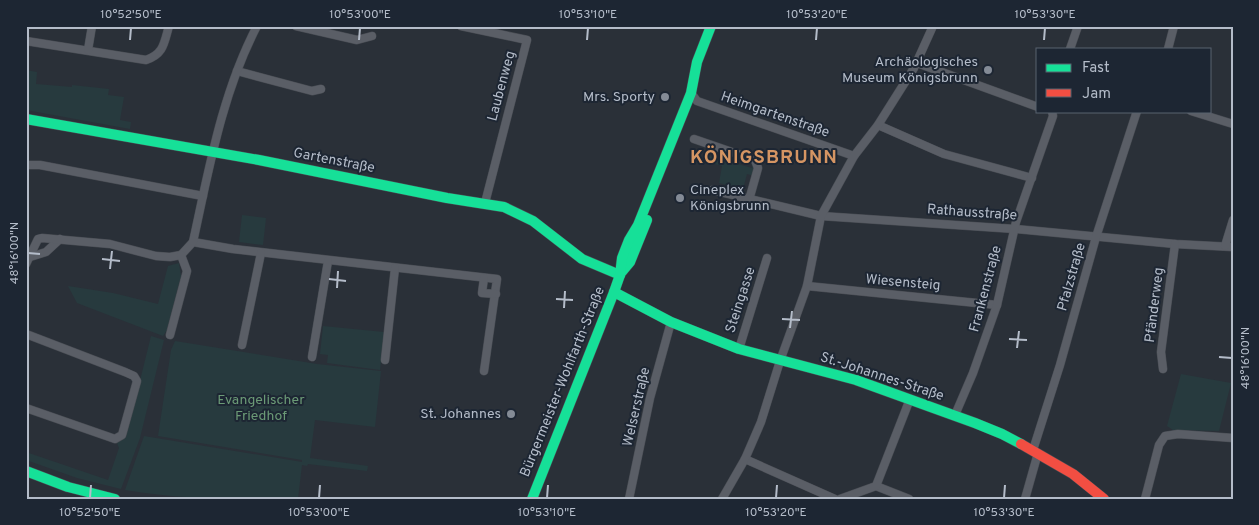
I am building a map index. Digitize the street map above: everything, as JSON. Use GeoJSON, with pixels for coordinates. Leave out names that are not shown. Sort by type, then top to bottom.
{"type":"FeatureCollection","features":[{"type":"Feature","properties":{"kind":"street"},"geometry":{"type":"LineString","coordinates":[[88,50],[92,26]]}},
{"type":"Feature","properties":{"kind":"street"},"geometry":{"type":"LineString","coordinates":[[26,41],[146,60],[161,52],[169,26]]}},
{"type":"Feature","properties":{"kind":"street"},"geometry":{"type":"LineString","coordinates":[[28,260],[38,239],[60,239],[110,244],[156,256],[170,257],[181,255],[193,242],[226,103],[237,71],[257,26]]}},
{"type":"Feature","properties":{"kind":"street"},"geometry":{"type":"LineString","coordinates":[[296,26],[358,40],[372,36]]}},
{"type":"Feature","properties":{"kind":"street","name":"Laubenweg"},"geometry":{"type":"LineString","coordinates":[[461,26],[527,40],[485,203]]}},
{"type":"Feature","properties":{"kind":"street","name":"Bürgermeister-Wohlfarth-Straße"},"geometry":{"type":"LineString","coordinates":[[532,499],[620,275],[630,262],[630,251],[690,107],[697,62],[711,26]]}},
{"type":"Feature","properties":{"kind":"street","name":"Bürgermeister-Wohlfarth-Straße"},"geometry":{"type":"LineString","coordinates":[[694,82],[703,66],[718,26]]}},
{"type":"Feature","properties":{"kind":"street"},"geometry":{"type":"LineString","coordinates":[[722,499],[745,459],[761,422],[780,361],[807,286],[821,216],[854,156],[878,125],[916,63],[933,26]]}},
{"type":"Feature","properties":{"kind":"street"},"geometry":{"type":"LineString","coordinates":[[1070,48],[1078,26]]}},
{"type":"Feature","properties":{"kind":"street"},"geometry":{"type":"LineString","coordinates":[[1168,48],[1174,26]]}},
{"type":"Feature","properties":{"kind":"street"},"geometry":{"type":"LineString","coordinates":[[916,63],[1036,106]]}},
{"type":"Feature","properties":{"kind":"street"},"geometry":{"type":"LineString","coordinates":[[237,71],[312,90],[321,89]]}},
{"type":"Feature","properties":{"kind":"street","name":"Heimgartenstraße"},"geometry":{"type":"LineString","coordinates":[[691,93],[697,101],[854,156]]}},
{"type":"Feature","properties":{"kind":"street","name":"Frankenstraße"},"geometry":{"type":"LineString","coordinates":[[955,415],[998,305],[1016,222],[1053,116],[1051,112]]}},
{"type":"Feature","properties":{"kind":"street","name":"Pfalzstraße"},"geometry":{"type":"LineString","coordinates":[[1025,499],[1035,452],[1096,237],[1137,112]]}},
{"type":"Feature","properties":{"kind":"street"},"geometry":{"type":"LineString","coordinates":[[1195,112],[1233,124]]}},
{"type":"Feature","properties":{"kind":"street","name":"Gartenstraße"},"geometry":{"type":"LineString","coordinates":[[26,119],[213,152],[439,197],[504,207],[518,213],[548,232],[582,259],[620,275]]}},
{"type":"Feature","properties":{"kind":"street"},"geometry":{"type":"LineString","coordinates":[[878,125],[944,154],[1032,178]]}},
{"type":"Feature","properties":{"kind":"street"},"geometry":{"type":"LineString","coordinates":[[694,139],[752,158],[758,165],[749,200]]}},
{"type":"Feature","properties":{"kind":"street"},"geometry":{"type":"LineString","coordinates":[[26,165],[40,165],[203,196]]}},
{"type":"Feature","properties":{"kind":"street","name":"Rathausstraße"},"geometry":{"type":"LineString","coordinates":[[712,190],[821,216],[1015,229],[1174,244],[1229,247]]}},
{"type":"Feature","properties":{"kind":"street"},"geometry":{"type":"LineString","coordinates":[[1229,247],[1233,220]]}},
{"type":"Feature","properties":{"kind":"street"},"geometry":{"type":"LineString","coordinates":[[28,260],[46,252],[60,239]]}},
{"type":"Feature","properties":{"kind":"street"},"geometry":{"type":"LineString","coordinates":[[193,242],[261,253],[497,279],[484,371]]}},
{"type":"Feature","properties":{"kind":"street","name":"Pfänderweg"},"geometry":{"type":"LineString","coordinates":[[1163,369],[1161,352],[1174,244]]}},
{"type":"Feature","properties":{"kind":"street"},"geometry":{"type":"LineString","coordinates":[[242,345],[261,253]]}},
{"type":"Feature","properties":{"kind":"street"},"geometry":{"type":"LineString","coordinates":[[170,335],[187,271],[181,255]]}},
{"type":"Feature","properties":{"kind":"street","name":"Steingasse"},"geometry":{"type":"LineString","coordinates":[[739,349],[768,258]]}},
{"type":"Feature","properties":{"kind":"street"},"geometry":{"type":"LineString","coordinates":[[312,357],[328,260]]}},
{"type":"Feature","properties":{"kind":"street"},"geometry":{"type":"LineString","coordinates":[[385,360],[396,268]]}},
{"type":"Feature","properties":{"kind":"street"},"geometry":{"type":"LineString","coordinates":[[484,278],[482,293],[496,294]]}},
{"type":"Feature","properties":{"kind":"street","name":"Wiesensteig"},"geometry":{"type":"LineString","coordinates":[[807,286],[998,305]]}},
{"type":"Feature","properties":{"kind":"street","name":"St.-Johannes-Straße"},"geometry":{"type":"LineString","coordinates":[[614,292],[671,322],[739,349],[780,361],[842,375],[955,415],[1002,434],[1073,474],[1104,499]]}},
{"type":"Feature","properties":{"kind":"street","name":"Welserstraße"},"geometry":{"type":"LineString","coordinates":[[629,499],[650,398],[671,322]]}},
{"type":"Feature","properties":{"kind":"street"},"geometry":{"type":"LineString","coordinates":[[26,334],[125,372],[134,376],[136,381],[122,435],[115,439],[26,408]]}},
{"type":"Feature","properties":{"kind":"street"},"geometry":{"type":"LineString","coordinates":[[876,486],[910,399]]}},
{"type":"Feature","properties":{"kind":"street"},"geometry":{"type":"LineString","coordinates":[[1145,499],[1160,445],[1165,436],[1178,434],[1233,438]]}},
{"type":"Feature","properties":{"kind":"street"},"geometry":{"type":"LineString","coordinates":[[745,459],[835,499]]}},
{"type":"Feature","properties":{"kind":"street"},"geometry":{"type":"LineString","coordinates":[[26,471],[68,486],[115,499]]}},
{"type":"Feature","properties":{"kind":"street"},"geometry":{"type":"LineString","coordinates":[[840,499],[876,486],[908,499]]}},
{"type":"Feature","properties":{"kind":"green space"},"geometry":{"type":"Polygon","coordinates":[[[26,70],[37,72],[36,84],[109,89],[108,95],[124,97],[120,120],[131,122],[130,129],[26,110],[26,70]]]}},
{"type":"Feature","properties":{"kind":"green space"},"geometry":{"type":"Polygon","coordinates":[[[706,155],[752,168],[751,161],[755,169],[754,176],[747,174],[743,189],[719,183],[722,166],[704,161],[706,155]]]}},
{"type":"Feature","properties":{"kind":"green space"},"geometry":{"type":"Polygon","coordinates":[[[242,215],[266,218],[263,245],[239,242],[242,215]]]}},
{"type":"Feature","properties":{"kind":"green space"},"geometry":{"type":"Polygon","coordinates":[[[179,263],[181,276],[167,330],[163,336],[77,303],[68,286],[113,293],[158,304],[168,266],[179,263]]]}},
{"type":"Feature","properties":{"kind":"green space"},"geometry":{"type":"Polygon","coordinates":[[[323,326],[384,332],[380,370],[327,363],[328,355],[320,354],[323,326]]]}},
{"type":"Feature","properties":{"kind":"green space"},"geometry":{"type":"Polygon","coordinates":[[[151,336],[164,340],[140,438],[121,489],[77,478],[26,460],[26,452],[108,480],[119,448],[117,443],[126,437],[151,336]]]}},
{"type":"Feature","properties":{"kind":"green space","name":"Evangelischer Friedhof"},"geometry":{"type":"Polygon","coordinates":[[[175,341],[317,364],[381,371],[375,427],[315,420],[310,458],[368,466],[367,471],[308,464],[307,466],[302,465],[298,499],[168,496],[125,490],[144,436],[302,462],[302,460],[158,436],[171,350],[175,341]]]}},
{"type":"Feature","properties":{"kind":"green space"},"geometry":{"type":"Polygon","coordinates":[[[1181,374],[1231,383],[1219,431],[1173,430],[1167,426],[1181,374]]]}},
{"type":"Feature","properties":{"kind":"traffic: fast"},"geometry":{"type":"LineString","coordinates":[[532,499],[614,292],[620,275],[622,258],[629,240],[638,225],[691,93],[697,62],[711,26]]}},
{"type":"Feature","properties":{"kind":"traffic: fast"},"geometry":{"type":"LineString","coordinates":[[26,119],[259,160],[447,198],[504,207],[533,221],[582,259],[620,275]]}},
{"type":"Feature","properties":{"kind":"traffic: fast"},"geometry":{"type":"LineString","coordinates":[[620,274],[630,262],[647,220]]}},
{"type":"Feature","properties":{"kind":"traffic: fast"},"geometry":{"type":"LineString","coordinates":[[614,292],[671,322],[739,349],[856,380],[975,423],[1021,444]]}},
{"type":"Feature","properties":{"kind":"traffic: fast"},"geometry":{"type":"LineString","coordinates":[[26,471],[68,487],[115,499]]}},
{"type":"Feature","properties":{"kind":"traffic: jam"},"geometry":{"type":"LineString","coordinates":[[1021,444],[1073,474],[1104,499]]}},
{"type":"Feature","properties":{"kind":"place","name":"Archäologisches Museum Königsbrunn"},"geometry":{"type":"Point","coordinates":[988,70]}},
{"type":"Feature","properties":{"kind":"place","name":"Mrs. Sporty"},"geometry":{"type":"Point","coordinates":[665,97]}},
{"type":"Feature","properties":{"kind":"place","name":"Cineplex Königsbrunn"},"geometry":{"type":"Point","coordinates":[680,198]}},
{"type":"Feature","properties":{"kind":"place","name":"St. Johannes"},"geometry":{"type":"Point","coordinates":[511,414]}},
{"type":"Feature","properties":{"kind":"district","name":"KÖNIGSBRUNN"},"geometry":{"type":"Point","coordinates":[764,158]}}]}
